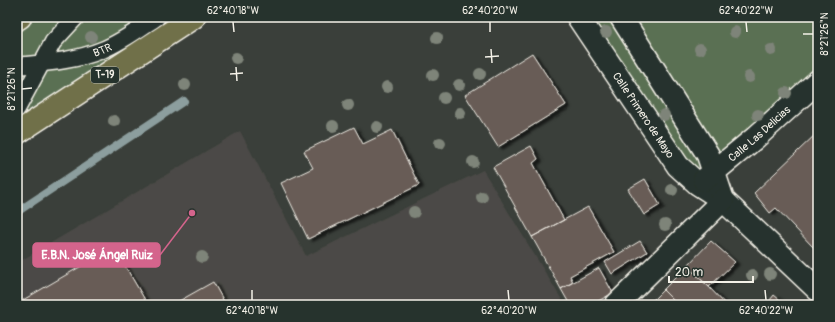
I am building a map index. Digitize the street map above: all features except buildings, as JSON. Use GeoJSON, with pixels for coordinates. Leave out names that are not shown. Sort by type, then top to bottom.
{"type":"FeatureCollection","features":[{"type":"Feature","properties":{"kind":"highway","name":"T-19"},"geometry":{"type":"LineString","coordinates":[[17,132],[194,17]]}},
{"type":"Feature","properties":{"kind":"street","name":"Calle Primero de Mayo"},"geometry":{"type":"LineString","coordinates":[[578,17],[678,166],[706,178]]}},
{"type":"Feature","properties":{"kind":"street"},"geometry":{"type":"LineString","coordinates":[[621,17],[708,155],[706,178],[723,200],[818,290]]}},
{"type":"Feature","properties":{"kind":"street","name":"Calle Las Delicias"},"geometry":{"type":"LineString","coordinates":[[706,178],[756,138],[818,81]]}},
{"type":"Feature","properties":{"kind":"street"},"geometry":{"type":"LineString","coordinates":[[616,305],[723,200]]}},
{"type":"Feature","properties":{"kind":"lane"},"geometry":{"type":"LineString","coordinates":[[17,109],[53,42],[76,17]]}},
{"type":"Feature","properties":{"kind":"lane","name":"BTR"},"geometry":{"type":"LineString","coordinates":[[17,66],[40,64],[74,58],[101,50],[126,38],[157,17]]}},
{"type":"Feature","properties":{"kind":"shaded area"},"geometry":{"type":"Polygon","coordinates":[[[240,131],[306,256],[483,170],[565,305],[17,305],[17,263],[240,131]]]}},
{"type":"Feature","properties":{"kind":"green space"},"geometry":{"type":"Polygon","coordinates":[[[20,17],[194,17],[17,133],[17,19],[20,17]]]}},
{"type":"Feature","properties":{"kind":"green space"},"geometry":{"type":"Polygon","coordinates":[[[579,17],[818,17],[818,81],[698,184],[579,17]]]}},
{"type":"Feature","properties":{"kind":"waterway"},"geometry":{"type":"LineString","coordinates":[[17,212],[184,101]]}},
{"type":"Feature","properties":{"kind":"place","name":"E.B.N. José Ángel Ruiz"},"geometry":{"type":"Point","coordinates":[192,213]}}]}
